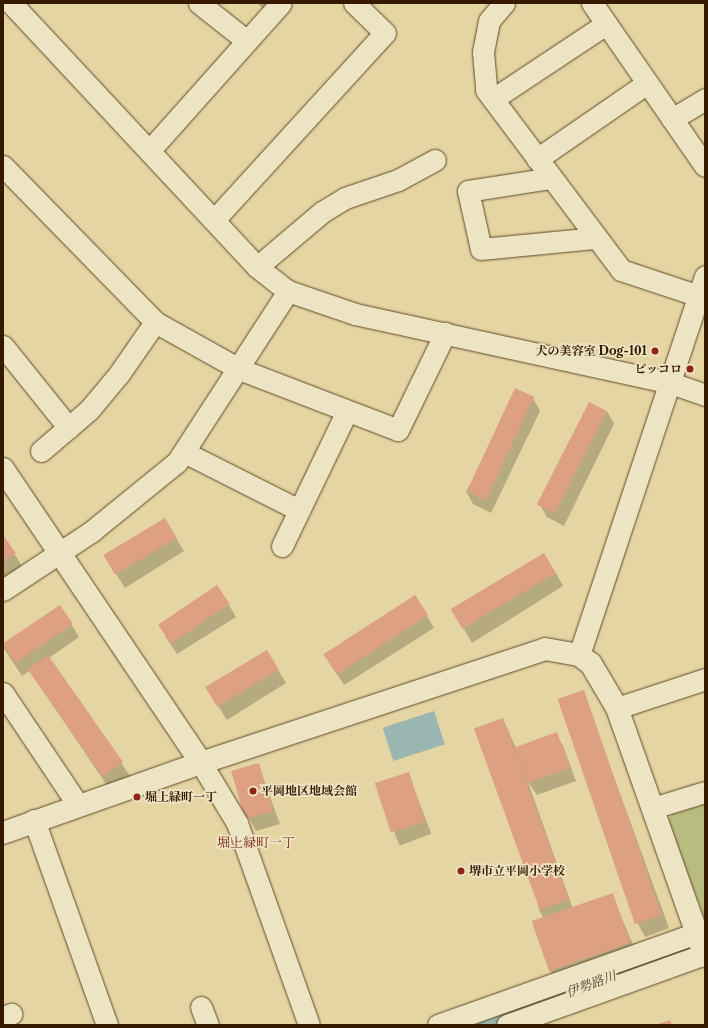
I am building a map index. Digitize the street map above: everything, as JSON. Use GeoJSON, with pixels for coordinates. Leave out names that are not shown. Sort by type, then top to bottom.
{"type":"FeatureCollection","features":[{"type":"Feature","properties":{"kind":"street"},"geometry":{"type":"LineString","coordinates":[[12,3],[257,267],[288,291],[355,314],[668,382],[705,395]]}},
{"type":"Feature","properties":{"kind":"street"},"geometry":{"type":"LineString","coordinates":[[199,3],[248,40]]}},
{"type":"Feature","properties":{"kind":"street"},"geometry":{"type":"LineString","coordinates":[[149,151],[282,3]]}},
{"type":"Feature","properties":{"kind":"street"},"geometry":{"type":"LineString","coordinates":[[214,220],[385,33],[354,3]]}},
{"type":"Feature","properties":{"kind":"street"},"geometry":{"type":"LineString","coordinates":[[504,3],[489,21],[483,52],[486,90],[621,270],[701,298]]}},
{"type":"Feature","properties":{"kind":"street"},"geometry":{"type":"LineString","coordinates":[[592,3],[705,166]]}},
{"type":"Feature","properties":{"kind":"street"},"geometry":{"type":"LineString","coordinates":[[493,99],[606,24]]}},
{"type":"Feature","properties":{"kind":"street"},"geometry":{"type":"LineString","coordinates":[[537,159],[647,83]]}},
{"type":"Feature","properties":{"kind":"street"},"geometry":{"type":"LineString","coordinates":[[672,118],[705,99]]}},
{"type":"Feature","properties":{"kind":"street"},"geometry":{"type":"LineString","coordinates":[[257,267],[322,212],[345,198],[398,180],[435,160]]}},
{"type":"Feature","properties":{"kind":"street"},"geometry":{"type":"LineString","coordinates":[[3,166],[155,322],[239,369],[347,411],[398,430],[445,333]]}},
{"type":"Feature","properties":{"kind":"street"},"geometry":{"type":"LineString","coordinates":[[551,178],[468,191],[481,249],[596,238]]}},
{"type":"Feature","properties":{"kind":"street"},"geometry":{"type":"LineString","coordinates":[[579,655],[668,382],[701,298],[705,276]]}},
{"type":"Feature","properties":{"kind":"street"},"geometry":{"type":"LineString","coordinates":[[3,590],[59,553],[147,489],[184,452],[288,291]]}},
{"type":"Feature","properties":{"kind":"street"},"geometry":{"type":"LineString","coordinates":[[41,451],[69,428],[119,374],[155,322]]}},
{"type":"Feature","properties":{"kind":"street"},"geometry":{"type":"LineString","coordinates":[[3,346],[69,428]]}},
{"type":"Feature","properties":{"kind":"street"},"geometry":{"type":"LineString","coordinates":[[282,546],[347,411]]}},
{"type":"Feature","properties":{"kind":"street"},"geometry":{"type":"LineString","coordinates":[[184,452],[299,510]]}},
{"type":"Feature","properties":{"kind":"street"},"geometry":{"type":"LineString","coordinates":[[3,469],[201,763],[237,823],[309,1025]]}},
{"type":"Feature","properties":{"kind":"street"},"geometry":{"type":"LineString","coordinates":[[3,833],[34,820],[201,763],[545,649],[579,655],[592,664],[617,708],[703,945]]}},
{"type":"Feature","properties":{"kind":"street"},"geometry":{"type":"LineString","coordinates":[[617,708],[705,678]]}},
{"type":"Feature","properties":{"kind":"street"},"geometry":{"type":"LineString","coordinates":[[3,693],[78,805]]}},
{"type":"Feature","properties":{"kind":"street"},"geometry":{"type":"LineString","coordinates":[[653,808],[705,792]]}},
{"type":"Feature","properties":{"kind":"street"},"geometry":{"type":"LineString","coordinates":[[34,820],[107,1025]]}},
{"type":"Feature","properties":{"kind":"street"},"geometry":{"type":"LineString","coordinates":[[438,1025],[703,945]]}},
{"type":"Feature","properties":{"kind":"street"},"geometry":{"type":"LineString","coordinates":[[507,1025],[703,945]]}},
{"type":"Feature","properties":{"kind":"green space"},"geometry":{"type":"Polygon","coordinates":[[[705,803],[705,920],[668,820],[672,814],[705,803]]]}},
{"type":"Feature","properties":{"kind":"water"},"geometry":{"type":"Polygon","coordinates":[[[434,711],[445,744],[393,761],[383,728],[434,711]]]}},
{"type":"Feature","properties":{"kind":"building"},"geometry":{"type":"Polygon","coordinates":[[[515,388],[534,397],[486,500],[467,491],[515,388]]]}},
{"type":"Feature","properties":{"kind":"building"},"geometry":{"type":"Polygon","coordinates":[[[589,402],[607,411],[555,514],[537,504],[589,402]]]}},
{"type":"Feature","properties":{"kind":"building"},"geometry":{"type":"Polygon","coordinates":[[[165,518],[177,538],[115,575],[103,555],[165,518]]]}},
{"type":"Feature","properties":{"kind":"building"},"geometry":{"type":"Polygon","coordinates":[[[3,535],[16,553],[3,562],[3,535]]]}},
{"type":"Feature","properties":{"kind":"building"},"geometry":{"type":"Polygon","coordinates":[[[544,553],[556,573],[462,629],[451,609],[544,553]]]}},
{"type":"Feature","properties":{"kind":"building"},"geometry":{"type":"Polygon","coordinates":[[[217,585],[230,604],[171,644],[158,625],[217,585]]]}},
{"type":"Feature","properties":{"kind":"building"},"geometry":{"type":"Polygon","coordinates":[[[415,595],[428,615],[337,674],[324,654],[415,595]]]}},
{"type":"Feature","properties":{"kind":"building"},"geometry":{"type":"Polygon","coordinates":[[[60,605],[73,624],[16,663],[3,643],[60,605]]]}},
{"type":"Feature","properties":{"kind":"building"},"geometry":{"type":"Polygon","coordinates":[[[267,650],[279,670],[217,707],[205,687],[267,650]]]}},
{"type":"Feature","properties":{"kind":"building"},"geometry":{"type":"Polygon","coordinates":[[[48,655],[123,762],[103,777],[28,669],[48,655]]]}},
{"type":"Feature","properties":{"kind":"building"},"geometry":{"type":"Polygon","coordinates":[[[584,690],[661,915],[635,924],[558,699],[584,690]]]}},
{"type":"Feature","properties":{"kind":"building"},"geometry":{"type":"Polygon","coordinates":[[[503,718],[569,899],[540,910],[474,729],[503,718]]]}},
{"type":"Feature","properties":{"kind":"building"},"geometry":{"type":"Polygon","coordinates":[[[557,732],[570,768],[528,783],[515,747],[557,732]]]}},
{"type":"Feature","properties":{"kind":"building","name":"平岡地区地域会館"},"geometry":{"type":"Polygon","coordinates":[[[259,763],[273,811],[245,819],[231,771],[259,763]]]}},
{"type":"Feature","properties":{"kind":"building"},"geometry":{"type":"Polygon","coordinates":[[[409,772],[425,821],[391,833],[375,783],[409,772]]]}},
{"type":"Feature","properties":{"kind":"building"},"geometry":{"type":"Polygon","coordinates":[[[613,893],[630,943],[549,971],[532,921],[613,893]]]}},
{"type":"Feature","properties":{"kind":"building"},"geometry":{"type":"Polygon","coordinates":[[[670,1020],[672,1025],[655,1025],[670,1020]]]}},
{"type":"Feature","properties":{"kind":"waterway","name":"伊勢路川"},"geometry":{"type":"LineString","coordinates":[[629,971],[705,942]]}},
{"type":"Feature","properties":{"kind":"waterway","name":"伊勢路川"},"geometry":{"type":"LineString","coordinates":[[478,1025],[541,1003]]}},
{"type":"Feature","properties":{"kind":"place","name":"犬の美容室 Dog-101"},"geometry":{"type":"Point","coordinates":[655,351]}},
{"type":"Feature","properties":{"kind":"place","name":"ピッコロ"},"geometry":{"type":"Point","coordinates":[690,369]}},
{"type":"Feature","properties":{"kind":"place","name":"平岡地区地域会館"},"geometry":{"type":"Point","coordinates":[253,791]}},
{"type":"Feature","properties":{"kind":"place","name":"堀上緑町一丁"},"geometry":{"type":"Point","coordinates":[137,797]}},
{"type":"Feature","properties":{"kind":"place","name":"堺市立平岡小学校"},"geometry":{"type":"Point","coordinates":[461,871]}},
{"type":"Feature","properties":{"kind":"district","name":"堀上緑町一丁"},"geometry":{"type":"Point","coordinates":[256,842]}}]}
